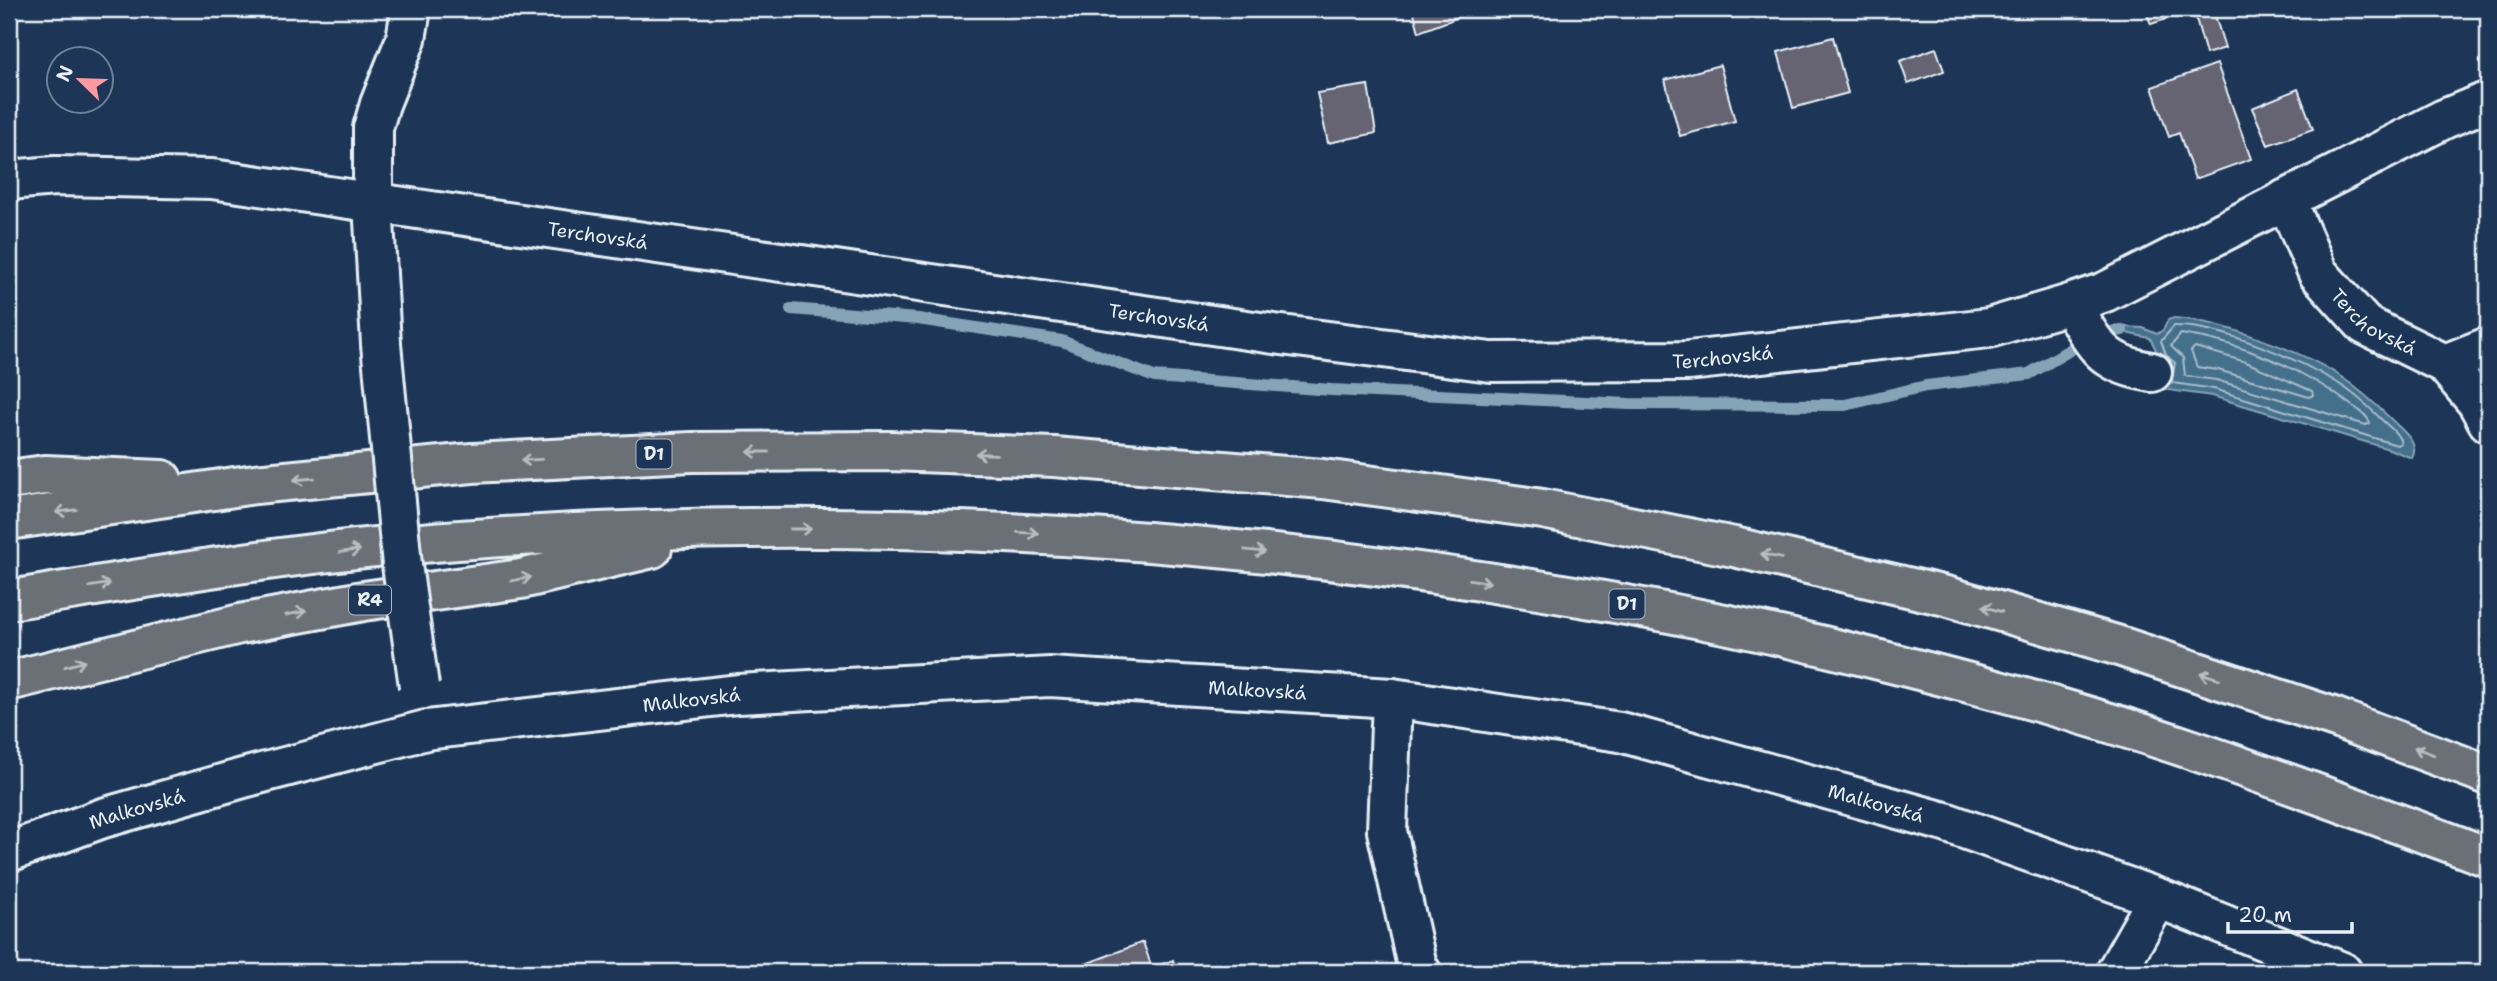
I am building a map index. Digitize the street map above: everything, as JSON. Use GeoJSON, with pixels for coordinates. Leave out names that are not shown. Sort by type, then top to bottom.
{"type":"FeatureCollection","features":[{"type":"Feature","properties":{"kind":"highway","name":"D1"},"geometry":{"type":"LineString","coordinates":[[9,520],[255,484],[472,463],[692,452],[876,451],[1054,457],[1323,479],[1543,509],[1734,547],[1946,596],[2129,649],[2336,718],[2488,775]]}},
{"type":"Feature","properties":{"kind":"highway"},"geometry":{"type":"LineString","coordinates":[[9,480],[45,475],[255,484]]}},
{"type":"Feature","properties":{"kind":"highway","name":"D1"},"geometry":{"type":"LineString","coordinates":[[9,600],[207,568],[385,546],[732,528],[960,530],[1155,541],[1363,562],[1609,601],[1819,645],[2015,696],[2183,747],[2338,800],[2488,857]]}},
{"type":"Feature","properties":{"kind":"highway","name":"R4"},"geometry":{"type":"LineString","coordinates":[[9,681],[240,624],[363,601],[521,579],[732,528]]}},
{"type":"Feature","properties":{"kind":"street"},"geometry":{"type":"LineString","coordinates":[[411,9],[407,39],[373,128],[373,203],[381,344],[402,565],[426,730]]}},
{"type":"Feature","properties":{"kind":"street","name":"Terchovská"},"geometry":{"type":"LineString","coordinates":[[9,180],[55,176],[212,179],[1247,330],[1491,362],[1689,360],[1989,328],[2082,323],[2105,292],[2444,120],[2488,101]]}},
{"type":"Feature","properties":{"kind":"street","name":"Terchovská"},"geometry":{"type":"LineString","coordinates":[[2286,199],[2318,273],[2365,325],[2445,364],[2477,402],[2488,422]]}},
{"type":"Feature","properties":{"kind":"street"},"geometry":{"type":"LineString","coordinates":[[2082,323],[2109,360],[2127,368],[2152,372]]}},
{"type":"Feature","properties":{"kind":"street"},"geometry":{"type":"LineString","coordinates":[[2445,364],[2488,347]]}},
{"type":"Feature","properties":{"kind":"street","name":"Malkovská"},"geometry":{"type":"LineString","coordinates":[[9,852],[116,815],[426,730],[738,694],[1050,677],[1392,698],[1620,732],[1945,822],[2158,898],[2342,972]]}},
{"type":"Feature","properties":{"kind":"street"},"geometry":{"type":"LineString","coordinates":[[1392,698],[1387,831],[1417,966],[1421,972]]}},
{"type":"Feature","properties":{"kind":"street"},"geometry":{"type":"LineString","coordinates":[[2116,972],[2158,898]]}},
{"type":"Feature","properties":{"kind":"water"},"geometry":{"type":"Polygon","coordinates":[[[2174,318],[2213,324],[2258,338],[2337,374],[2367,397],[2407,435],[2414,448],[2412,458],[2212,396],[2161,389],[2169,365],[2158,354],[2150,338],[2122,330],[2123,327],[2143,328],[2157,334],[2163,330],[2168,320],[2174,318]]]}},
{"type":"Feature","properties":{"kind":"building"},"geometry":{"type":"Polygon","coordinates":[[[1460,9],[1462,16],[1419,32],[1413,10],[1460,9]]]}},
{"type":"Feature","properties":{"kind":"building"},"geometry":{"type":"Polygon","coordinates":[[[2145,9],[2190,9],[2191,11],[2151,24],[2145,9]]]}},
{"type":"Feature","properties":{"kind":"building"},"geometry":{"type":"Polygon","coordinates":[[[2213,9],[2225,48],[2206,54],[2195,15],[2213,9]]]}},
{"type":"Feature","properties":{"kind":"building"},"geometry":{"type":"Polygon","coordinates":[[[1833,37],[1848,93],[1793,108],[1778,52],[1833,37]]]}},
{"type":"Feature","properties":{"kind":"building"},"geometry":{"type":"Polygon","coordinates":[[[1936,48],[1944,71],[1908,84],[1900,61],[1936,48]]]}},
{"type":"Feature","properties":{"kind":"building"},"geometry":{"type":"Polygon","coordinates":[[[2217,64],[2251,159],[2195,179],[2179,133],[2169,137],[2152,87],[2217,64]]]}},
{"type":"Feature","properties":{"kind":"building"},"geometry":{"type":"Polygon","coordinates":[[[1720,65],[1735,121],[1680,136],[1665,80],[1720,65]]]}},
{"type":"Feature","properties":{"kind":"building"},"geometry":{"type":"Polygon","coordinates":[[[1368,85],[1376,133],[1328,143],[1317,93],[1368,85]]]}},
{"type":"Feature","properties":{"kind":"building"},"geometry":{"type":"Polygon","coordinates":[[[2298,89],[2313,129],[2268,145],[2252,108],[2298,89]]]}},
{"type":"Feature","properties":{"kind":"building"},"geometry":{"type":"Polygon","coordinates":[[[1143,942],[1152,968],[1173,960],[1177,972],[1079,972],[1078,967],[1143,942]]]}},
{"type":"Feature","properties":{"kind":"waterway"},"geometry":{"type":"LineString","coordinates":[[791,309],[918,319],[1062,341],[1154,377],[1332,390],[1629,404],[1845,405],[1926,386],[2029,374],[2095,335],[2122,330]]}}]}
